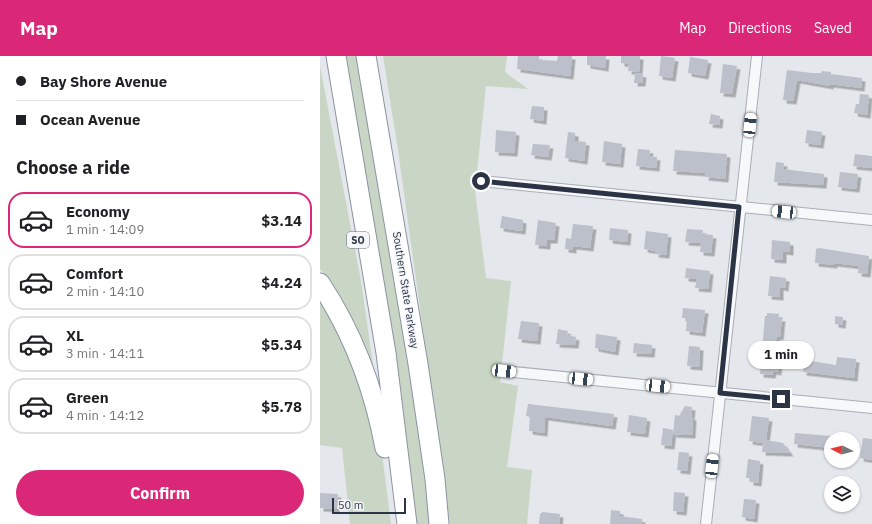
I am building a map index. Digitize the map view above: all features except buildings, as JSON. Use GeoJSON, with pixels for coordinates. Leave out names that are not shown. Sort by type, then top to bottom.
{"type":"FeatureCollection","features":[{"type":"Feature","properties":{"kind":"highway","name":"SO"},"geometry":{"type":"LineString","coordinates":[[325,56],[378,354],[393,423]]}},
{"type":"Feature","properties":{"kind":"highway","name":"SO"},"geometry":{"type":"LineString","coordinates":[[336,56],[386,353],[406,524]]}},
{"type":"Feature","properties":{"kind":"highway","name":"Southern State Parkway"},"geometry":{"type":"LineString","coordinates":[[366,56],[418,364],[435,479],[439,524]]}},
{"type":"Feature","properties":{"kind":"highway"},"geometry":{"type":"LineString","coordinates":[[320,283],[348,333],[363,370],[380,424],[388,461],[406,524]]}},
{"type":"Feature","properties":{"kind":"street"},"geometry":{"type":"LineString","coordinates":[[706,524],[739,207],[757,56]]}},
{"type":"Feature","properties":{"kind":"street"},"geometry":{"type":"LineString","coordinates":[[481,181],[872,220]]}},
{"type":"Feature","properties":{"kind":"street"},"geometry":{"type":"LineString","coordinates":[[504,371],[872,408]]}},
{"type":"Feature","properties":{"kind":"green space"},"geometry":{"type":"Polygon","coordinates":[[[345,56],[360,56],[376,147],[432,524],[416,524],[345,56]]]}},
{"type":"Feature","properties":{"kind":"green space"},"geometry":{"type":"Polygon","coordinates":[[[383,56],[507,56],[505,72],[528,89],[486,86],[475,191],[486,278],[511,281],[500,382],[518,386],[507,467],[532,470],[527,524],[450,524],[398,150],[383,56]]]}},
{"type":"Feature","properties":{"kind":"green space"},"geometry":{"type":"Polygon","coordinates":[[[320,66],[361,281],[374,372],[328,278],[320,269],[320,66]]]}},
{"type":"Feature","properties":{"kind":"green space"},"geometry":{"type":"Polygon","coordinates":[[[320,286],[363,371],[381,446],[391,524],[350,524],[342,448],[320,445],[320,286]]]}},
{"type":"Feature","properties":{"kind":"route"},"geometry":{"type":"LineString","coordinates":[[481,181],[739,207],[720,393],[781,399]]}}]}
